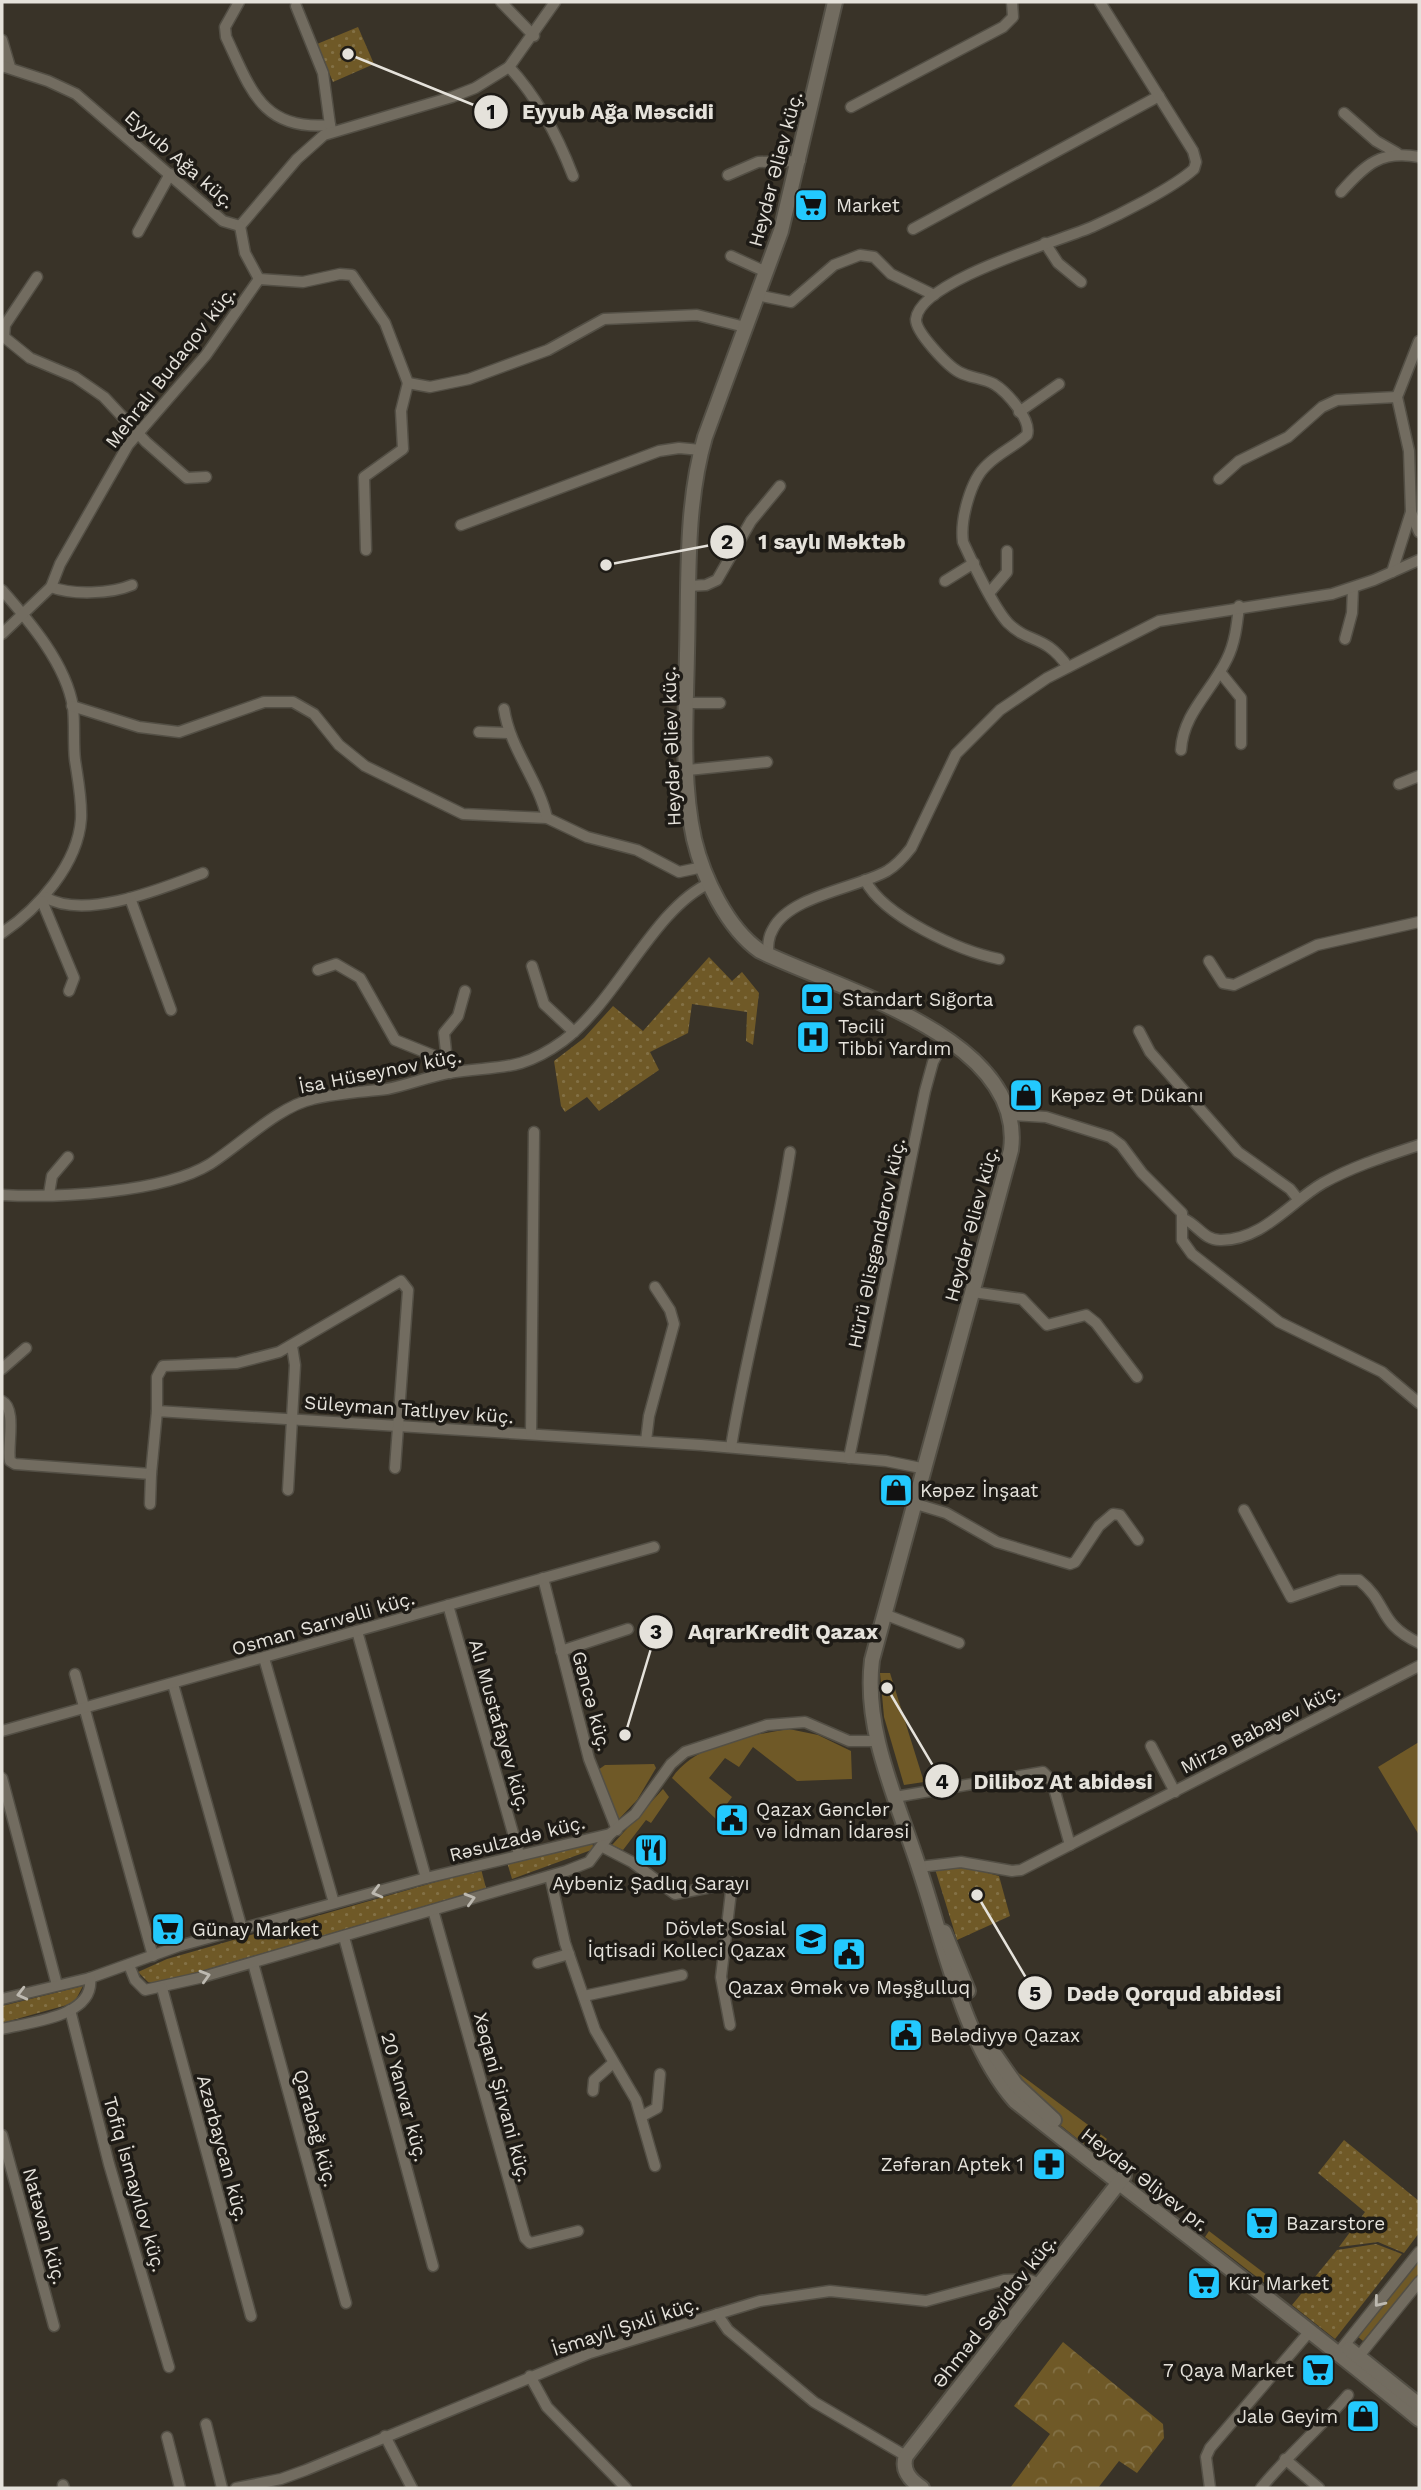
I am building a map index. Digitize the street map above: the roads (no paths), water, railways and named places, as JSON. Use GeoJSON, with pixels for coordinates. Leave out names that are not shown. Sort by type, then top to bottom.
{"type":"FeatureCollection","features":[{"type":"Feature","properties":{"kind":"main road","name":"Heydər Əliev küç."},"geometry":{"type":"LineString","coordinates":[[835,2],[800,161],[781,231],[701,450],[689,586],[687,703],[692,825],[710,883],[744,939],[768,955],[880,1002],[945,1039],[991,1079],[1010,1115],[1011,1150],[926,1469],[884,1614],[870,1680],[879,1741],[895,1797],[932,1906],[999,2063],[1032,2101],[1121,2180]]}},
{"type":"Feature","properties":{"kind":"main road","name":"Əhməd Seyidov küç."},"geometry":{"type":"LineString","coordinates":[[906,2456],[1121,2180]]}},
{"type":"Feature","properties":{"kind":"main road","name":"Heydər Əliyev pr."},"geometry":{"type":"LineString","coordinates":[[1121,2180],[1310,2331],[1341,2349]]}},
{"type":"Feature","properties":{"kind":"main road"},"geometry":{"type":"LineString","coordinates":[[1121,2180],[1355,2360],[1419,2405]]}},
{"type":"Feature","properties":{"kind":"main road"},"geometry":{"type":"LineString","coordinates":[[1355,2360],[1419,2419]]}},
{"type":"Feature","properties":{"kind":"main road"},"geometry":{"type":"LineString","coordinates":[[906,2456],[904,2462],[907,2474],[922,2488]]}},
{"type":"Feature","properties":{"kind":"street"},"geometry":{"type":"LineString","coordinates":[[239,2],[225,27],[226,37],[257,100],[286,122],[331,129],[323,73],[296,6]]}},
{"type":"Feature","properties":{"kind":"street"},"geometry":{"type":"LineString","coordinates":[[501,2],[534,36]]}},
{"type":"Feature","properties":{"kind":"street","name":"Eyyub Ağa küç."},"geometry":{"type":"LineString","coordinates":[[6,66],[76,94],[223,221],[240,226],[310,144],[331,129],[452,97],[494,78],[509,67],[534,36],[555,2]]}},
{"type":"Feature","properties":{"kind":"street"},"geometry":{"type":"LineString","coordinates":[[851,107],[1003,27],[1013,17],[1012,2]]}},
{"type":"Feature","properties":{"kind":"street"},"geometry":{"type":"LineString","coordinates":[[1068,667],[1052,647],[1020,632],[1006,621],[963,542],[961,531],[974,482],[986,465],[1027,435],[1029,428],[998,387],[952,366],[919,331],[916,319],[920,309],[934,295],[998,260],[1109,219],[1194,169],[1196,162],[1193,151],[1100,2]]}},
{"type":"Feature","properties":{"kind":"street"},"geometry":{"type":"LineString","coordinates":[[2,40],[6,66]]}},
{"type":"Feature","properties":{"kind":"street"},"geometry":{"type":"LineString","coordinates":[[509,67],[527,86],[564,151],[573,176]]}},
{"type":"Feature","properties":{"kind":"street"},"geometry":{"type":"LineString","coordinates":[[913,229],[1159,96]]}},
{"type":"Feature","properties":{"kind":"street"},"geometry":{"type":"LineString","coordinates":[[1343,113],[1376,141],[1397,153],[1419,157]]}},
{"type":"Feature","properties":{"kind":"street"},"geometry":{"type":"LineString","coordinates":[[1341,192],[1358,173],[1376,161],[1397,153]]}},
{"type":"Feature","properties":{"kind":"street"},"geometry":{"type":"LineString","coordinates":[[728,175],[758,162],[800,161]]}},
{"type":"Feature","properties":{"kind":"street"},"geometry":{"type":"LineString","coordinates":[[138,232],[170,174]]}},
{"type":"Feature","properties":{"kind":"street"},"geometry":{"type":"LineString","coordinates":[[240,226],[245,253],[259,279]]}},
{"type":"Feature","properties":{"kind":"street"},"geometry":{"type":"LineString","coordinates":[[1045,243],[1058,263],[1081,282]]}},
{"type":"Feature","properties":{"kind":"street"},"geometry":{"type":"LineString","coordinates":[[757,295],[791,302],[834,265],[860,255],[874,257],[891,274],[934,295]]}},
{"type":"Feature","properties":{"kind":"street"},"geometry":{"type":"LineString","coordinates":[[731,256],[766,272]]}},
{"type":"Feature","properties":{"kind":"street","name":"Mehralı Budaqov küç."},"geometry":{"type":"LineString","coordinates":[[2,634],[21,612],[51,587],[60,564],[137,432],[206,355],[259,279],[303,282],[340,274],[352,275],[385,323],[408,383]]}},
{"type":"Feature","properties":{"kind":"street"},"geometry":{"type":"LineString","coordinates":[[37,277],[5,325],[4,337],[45,366],[89,386],[187,478],[206,477]]}},
{"type":"Feature","properties":{"kind":"street"},"geometry":{"type":"LineString","coordinates":[[366,550],[364,477],[403,449],[401,411],[408,383],[430,387],[469,379],[548,350],[604,319],[697,314],[745,327]]}},
{"type":"Feature","properties":{"kind":"street"},"geometry":{"type":"LineString","coordinates":[[1392,572],[1411,512],[1409,451],[1396,397],[1419,341]]}},
{"type":"Feature","properties":{"kind":"street"},"geometry":{"type":"LineString","coordinates":[[1019,412],[1059,384]]}},
{"type":"Feature","properties":{"kind":"street"},"geometry":{"type":"LineString","coordinates":[[1219,479],[1239,461],[1288,437],[1322,407],[1337,400],[1396,397]]}},
{"type":"Feature","properties":{"kind":"street"},"geometry":{"type":"LineString","coordinates":[[461,525],[659,452],[679,448],[701,450]]}},
{"type":"Feature","properties":{"kind":"street"},"geometry":{"type":"LineString","coordinates":[[689,586],[717,580],[751,521],[780,486]]}},
{"type":"Feature","properties":{"kind":"street"},"geometry":{"type":"LineString","coordinates":[[1411,512],[1419,532]]}},
{"type":"Feature","properties":{"kind":"street"},"geometry":{"type":"LineString","coordinates":[[990,592],[1007,572],[1007,551]]}},
{"type":"Feature","properties":{"kind":"street"},"geometry":{"type":"LineString","coordinates":[[768,955],[769,939],[780,919],[811,900],[890,870],[911,848],[956,754],[1000,710],[1068,667],[1159,621],[1239,606],[1332,594],[1419,560]]}},
{"type":"Feature","properties":{"kind":"street"},"geometry":{"type":"LineString","coordinates":[[944,581],[974,563]]}},
{"type":"Feature","properties":{"kind":"street"},"geometry":{"type":"LineString","coordinates":[[51,587],[67,590],[116,590],[132,585]]}},
{"type":"Feature","properties":{"kind":"street"},"geometry":{"type":"LineString","coordinates":[[1345,639],[1352,613],[1353,588]]}},
{"type":"Feature","properties":{"kind":"street"},"geometry":{"type":"LineString","coordinates":[[2,590],[21,612],[56,665],[72,706],[81,822],[77,840],[43,899],[2,933]]}},
{"type":"Feature","properties":{"kind":"street"},"geometry":{"type":"LineString","coordinates":[[1181,750],[1182,732],[1188,719],[1220,672],[1232,648],[1239,606]]}},
{"type":"Feature","properties":{"kind":"street"},"geometry":{"type":"LineString","coordinates":[[1220,672],[1241,698],[1241,744]]}},
{"type":"Feature","properties":{"kind":"street"},"geometry":{"type":"LineString","coordinates":[[72,706],[139,727],[179,732],[264,702],[293,702],[314,714],[339,745],[365,766],[463,814],[547,818],[587,837],[637,850],[679,872],[703,867]]}},
{"type":"Feature","properties":{"kind":"street"},"geometry":{"type":"LineString","coordinates":[[687,703],[720,703]]}},
{"type":"Feature","properties":{"kind":"street"},"geometry":{"type":"LineString","coordinates":[[504,709],[508,733],[540,796],[547,818]]}},
{"type":"Feature","properties":{"kind":"street"},"geometry":{"type":"LineString","coordinates":[[479,732],[508,733]]}},
{"type":"Feature","properties":{"kind":"street"},"geometry":{"type":"LineString","coordinates":[[688,770],[767,762]]}},
{"type":"Feature","properties":{"kind":"street"},"geometry":{"type":"LineString","coordinates":[[1399,784],[1419,776]]}},
{"type":"Feature","properties":{"kind":"street"},"geometry":{"type":"LineString","coordinates":[[43,899],[62,906],[73,906],[130,898],[203,873]]}},
{"type":"Feature","properties":{"kind":"street"},"geometry":{"type":"LineString","coordinates":[[865,880],[874,894],[910,920],[964,948],[999,959]]}},
{"type":"Feature","properties":{"kind":"street","name":"İsa Hüseynov küç."},"geometry":{"type":"LineString","coordinates":[[2,1195],[110,1190],[177,1178],[209,1164],[301,1102],[389,1088],[450,1073],[516,1067],[530,1062],[574,1032],[685,898],[710,883]]}},
{"type":"Feature","properties":{"kind":"street"},"geometry":{"type":"LineString","coordinates":[[130,898],[171,1010]]}},
{"type":"Feature","properties":{"kind":"street"},"geometry":{"type":"LineString","coordinates":[[43,899],[74,978],[69,991]]}},
{"type":"Feature","properties":{"kind":"street"},"geometry":{"type":"LineString","coordinates":[[1209,961],[1223,983],[1234,985],[1317,945],[1419,922]]}},
{"type":"Feature","properties":{"kind":"street"},"geometry":{"type":"LineString","coordinates":[[318,970],[327,965],[345,967],[360,978],[370,991],[395,1040],[447,1061]]}},
{"type":"Feature","properties":{"kind":"street"},"geometry":{"type":"LineString","coordinates":[[532,966],[544,1004],[574,1032]]}},
{"type":"Feature","properties":{"kind":"street"},"geometry":{"type":"LineString","coordinates":[[450,1073],[444,1033],[458,1016],[465,992]]}},
{"type":"Feature","properties":{"kind":"street"},"geometry":{"type":"LineString","coordinates":[[1139,1031],[1150,1052],[1238,1152],[1290,1189],[1298,1199]]}},
{"type":"Feature","properties":{"kind":"street","name":"Hürü Əlisgəndərov küç."},"geometry":{"type":"LineString","coordinates":[[849,1458],[925,1090],[933,1062],[945,1039]]}},
{"type":"Feature","properties":{"kind":"street"},"geometry":{"type":"LineString","coordinates":[[1010,1115],[1046,1117],[1110,1137],[1121,1145],[1142,1173],[1177,1207],[1184,1219],[1212,1239],[1224,1241],[1261,1230],[1298,1199],[1353,1167],[1419,1145]]}},
{"type":"Feature","properties":{"kind":"street"},"geometry":{"type":"LineString","coordinates":[[531,1434],[534,1132]]}},
{"type":"Feature","properties":{"kind":"street"},"geometry":{"type":"LineString","coordinates":[[731,1447],[740,1389],[777,1233],[790,1152]]}},
{"type":"Feature","properties":{"kind":"street"},"geometry":{"type":"LineString","coordinates":[[49,1194],[52,1176],[68,1157]]}},
{"type":"Feature","properties":{"kind":"street"},"geometry":{"type":"LineString","coordinates":[[1184,1219],[1181,1232],[1185,1247],[1256,1307],[1298,1333],[1382,1372],[1419,1403]]}},
{"type":"Feature","properties":{"kind":"street"},"geometry":{"type":"LineString","coordinates":[[150,1504],[157,1377],[163,1366],[237,1363],[292,1346],[397,1282],[406,1284],[408,1290],[395,1468]]}},
{"type":"Feature","properties":{"kind":"street"},"geometry":{"type":"LineString","coordinates":[[646,1441],[649,1416],[674,1324],[670,1310],[654,1287]]}},
{"type":"Feature","properties":{"kind":"street"},"geometry":{"type":"LineString","coordinates":[[973,1292],[1022,1299],[1047,1325],[1086,1315],[1096,1323],[1137,1377]]}},
{"type":"Feature","properties":{"kind":"street"},"geometry":{"type":"LineString","coordinates":[[288,1490],[295,1365],[292,1346]]}},
{"type":"Feature","properties":{"kind":"street"},"geometry":{"type":"LineString","coordinates":[[2,1370],[26,1348]]}},
{"type":"Feature","properties":{"kind":"street"},"geometry":{"type":"LineString","coordinates":[[2,1401],[9,1411],[9,1454],[10,1461],[15,1464],[151,1474]]}},
{"type":"Feature","properties":{"kind":"street","name":"Süleyman Tatlıyev küç."},"geometry":{"type":"LineString","coordinates":[[157,1411],[731,1447],[849,1458],[926,1469]]}},
{"type":"Feature","properties":{"kind":"street"},"geometry":{"type":"LineString","coordinates":[[916,1504],[947,1513],[997,1542],[1070,1564],[1075,1562],[1099,1526],[1113,1514],[1120,1516],[1138,1540]]}},
{"type":"Feature","properties":{"kind":"street"},"geometry":{"type":"LineString","coordinates":[[1244,1510],[1291,1597],[1340,1580],[1359,1580],[1375,1596],[1394,1629],[1419,1643]]}},
{"type":"Feature","properties":{"kind":"street","name":"Osman Sarıvəlli küç."},"geometry":{"type":"LineString","coordinates":[[2,1731],[654,1547]]}},
{"type":"Feature","properties":{"kind":"street","name":"Gəncə küç."},"geometry":{"type":"LineString","coordinates":[[543,1578],[589,1759],[614,1832]]}},
{"type":"Feature","properties":{"kind":"street","name":"Alı Mustafayev küç."},"geometry":{"type":"LineString","coordinates":[[448,1605],[519,1854]]}},
{"type":"Feature","properties":{"kind":"street"},"geometry":{"type":"LineString","coordinates":[[884,1614],[959,1643]]}},
{"type":"Feature","properties":{"kind":"street"},"geometry":{"type":"LineString","coordinates":[[561,1651],[628,1629]]}},
{"type":"Feature","properties":{"kind":"street"},"geometry":{"type":"LineString","coordinates":[[357,1631],[426,1878]]}},
{"type":"Feature","properties":{"kind":"street"},"geometry":{"type":"LineString","coordinates":[[264,1658],[334,1903]]}},
{"type":"Feature","properties":{"kind":"street","name":"Mirzə Babayev küç."},"geometry":{"type":"LineString","coordinates":[[919,1867],[950,1862],[1012,1871],[1030,1866],[1419,1666]]}},
{"type":"Feature","properties":{"kind":"street"},"geometry":{"type":"LineString","coordinates":[[75,1674],[153,1956]]}},
{"type":"Feature","properties":{"kind":"street"},"geometry":{"type":"LineString","coordinates":[[173,1684],[242,1928]]}},
{"type":"Feature","properties":{"kind":"street"},"geometry":{"type":"LineString","coordinates":[[129,1965],[142,1989],[151,1991],[344,1937],[589,1862],[614,1832],[635,1814],[671,1764],[693,1748],[785,1721],[816,1725],[849,1741],[879,1741]]}},
{"type":"Feature","properties":{"kind":"street"},"geometry":{"type":"LineString","coordinates":[[1151,1746],[1175,1791]]}},
{"type":"Feature","properties":{"kind":"street"},"geometry":{"type":"LineString","coordinates":[[895,1797],[1043,1772],[1052,1781],[1070,1845]]}},
{"type":"Feature","properties":{"kind":"street"},"geometry":{"type":"LineString","coordinates":[[2,1779],[57,1985]]}},
{"type":"Feature","properties":{"kind":"street","name":"Rəsulzadə küç."},"geometry":{"type":"LineString","coordinates":[[90,1978],[242,1928],[519,1854],[614,1832]]}},
{"type":"Feature","properties":{"kind":"street"},"geometry":{"type":"LineString","coordinates":[[603,1847],[624,1856],[675,1894],[717,1889],[732,1883],[721,1977],[730,2025]]}},
{"type":"Feature","properties":{"kind":"street"},"geometry":{"type":"LineString","coordinates":[[550,1876],[569,1954],[600,2043],[642,2116],[655,2166]]}},
{"type":"Feature","properties":{"kind":"street","name":"Xəqani Şirvani küç."},"geometry":{"type":"LineString","coordinates":[[433,1910],[525,2238],[530,2243],[578,2231]]}},
{"type":"Feature","properties":{"kind":"street","name":"20 Yanvar küç."},"geometry":{"type":"LineString","coordinates":[[344,1937],[433,2266]]}},
{"type":"Feature","properties":{"kind":"street"},"geometry":{"type":"LineString","coordinates":[[538,1963],[569,1954]]}},
{"type":"Feature","properties":{"kind":"street","name":"Qarabağ küç."},"geometry":{"type":"LineString","coordinates":[[253,1963],[346,2303]]}},
{"type":"Feature","properties":{"kind":"street"},"geometry":{"type":"LineString","coordinates":[[584,1996],[682,1975]]}},
{"type":"Feature","properties":{"kind":"street"},"geometry":{"type":"LineString","coordinates":[[2,1999],[90,1978],[91,1986],[84,2002],[70,2010],[2,2029]]}},
{"type":"Feature","properties":{"kind":"street","name":"Azərbaycan küç."},"geometry":{"type":"LineString","coordinates":[[162,1988],[251,2316]]}},
{"type":"Feature","properties":{"kind":"street","name":"Tofiq İsmayılov küç."},"geometry":{"type":"LineString","coordinates":[[70,2010],[109,2164],[169,2367]]}},
{"type":"Feature","properties":{"kind":"street"},"geometry":{"type":"LineString","coordinates":[[593,2091],[594,2080],[612,2064]]}},
{"type":"Feature","properties":{"kind":"street"},"geometry":{"type":"LineString","coordinates":[[642,2116],[657,2108],[660,2074]]}},
{"type":"Feature","properties":{"kind":"street","name":"Natəvan küç."},"geometry":{"type":"LineString","coordinates":[[2,2135],[54,2326]]}},
{"type":"Feature","properties":{"kind":"street"},"geometry":{"type":"LineString","coordinates":[[1341,2349],[1419,2252]]}},
{"type":"Feature","properties":{"kind":"street","name":"İsmayil Şıxli küç."},"geometry":{"type":"LineString","coordinates":[[236,2488],[281,2479],[590,2353],[774,2298],[822,2292],[926,2301],[1004,2280],[1027,2279],[1040,2284]]}},
{"type":"Feature","properties":{"kind":"street"},"geometry":{"type":"LineString","coordinates":[[1355,2360],[1419,2282]]}},
{"type":"Feature","properties":{"kind":"street"},"geometry":{"type":"LineString","coordinates":[[718,2314],[728,2330],[814,2402],[906,2456]]}},
{"type":"Feature","properties":{"kind":"street"},"geometry":{"type":"LineString","coordinates":[[1210,2488],[1206,2457],[1210,2448],[1310,2331]]}},
{"type":"Feature","properties":{"kind":"street"},"geometry":{"type":"LineString","coordinates":[[530,2376],[547,2407],[597,2455],[626,2488]]}},
{"type":"Feature","properties":{"kind":"street"},"geometry":{"type":"LineString","coordinates":[[1261,2488],[1285,2459],[1320,2427],[1348,2395]]}},
{"type":"Feature","properties":{"kind":"street"},"geometry":{"type":"LineString","coordinates":[[206,2424],[222,2488]]}},
{"type":"Feature","properties":{"kind":"street"},"geometry":{"type":"LineString","coordinates":[[385,2436],[412,2488]]}},
{"type":"Feature","properties":{"kind":"street"},"geometry":{"type":"LineString","coordinates":[[167,2437],[180,2488]]}},
{"type":"Feature","properties":{"kind":"street"},"geometry":{"type":"LineString","coordinates":[[1285,2459],[1319,2488]]}},
{"type":"Feature","properties":{"kind":"place","name":"Eyyub Ağa Məscidi"},"geometry":{"type":"Point","coordinates":[348,54]}},
{"type":"Feature","properties":{"kind":"place","name":"Market"},"geometry":{"type":"Point","coordinates":[811,205]}},
{"type":"Feature","properties":{"kind":"place","name":"1 saylı Məktəb"},"geometry":{"type":"Point","coordinates":[606,565]}},
{"type":"Feature","properties":{"kind":"place","name":"Standart Sığorta"},"geometry":{"type":"Point","coordinates":[817,999]}},
{"type":"Feature","properties":{"kind":"place","name":"Təcili Tibbi Yardım"},"geometry":{"type":"Point","coordinates":[813,1037]}},
{"type":"Feature","properties":{"kind":"place","name":"Kəpəz Ət Dükanı"},"geometry":{"type":"Point","coordinates":[1026,1095]}},
{"type":"Feature","properties":{"kind":"place","name":"Kəpəz İnşaat"},"geometry":{"type":"Point","coordinates":[896,1490]}},
{"type":"Feature","properties":{"kind":"place","name":"Diliboz At abidəsi"},"geometry":{"type":"Point","coordinates":[887,1688]}},
{"type":"Feature","properties":{"kind":"place","name":"AqrarKredit Qazax"},"geometry":{"type":"Point","coordinates":[625,1735]}},
{"type":"Feature","properties":{"kind":"place","name":"Qazax Gənclər və İdman İdarəsi"},"geometry":{"type":"Point","coordinates":[732,1820]}},
{"type":"Feature","properties":{"kind":"place","name":"Aybəniz Şadlıq Sarayı"},"geometry":{"type":"Point","coordinates":[651,1850]}},
{"type":"Feature","properties":{"kind":"place","name":"Dədə Qorqud abidəsi"},"geometry":{"type":"Point","coordinates":[977,1895]}},
{"type":"Feature","properties":{"kind":"place","name":"Günay Market"},"geometry":{"type":"Point","coordinates":[168,1929]}},
{"type":"Feature","properties":{"kind":"place","name":"Dövlət Sosial İqtisadi Kolleci Qazax"},"geometry":{"type":"Point","coordinates":[811,1939]}},
{"type":"Feature","properties":{"kind":"place","name":"Qazax Əmək və Məşğulluq"},"geometry":{"type":"Point","coordinates":[849,1954]}},
{"type":"Feature","properties":{"kind":"place","name":"Bələdiyyə Qazax"},"geometry":{"type":"Point","coordinates":[906,2035]}},
{"type":"Feature","properties":{"kind":"place","name":"Zəfəran Aptek 1"},"geometry":{"type":"Point","coordinates":[1049,2164]}},
{"type":"Feature","properties":{"kind":"place","name":"Bazarstore"},"geometry":{"type":"Point","coordinates":[1262,2223]}},
{"type":"Feature","properties":{"kind":"place","name":"Kür Market"},"geometry":{"type":"Point","coordinates":[1204,2283]}},
{"type":"Feature","properties":{"kind":"place","name":"7 Qaya Market"},"geometry":{"type":"Point","coordinates":[1318,2370]}},
{"type":"Feature","properties":{"kind":"place","name":"Jalə Geyim"},"geometry":{"type":"Point","coordinates":[1363,2416]}}]}
